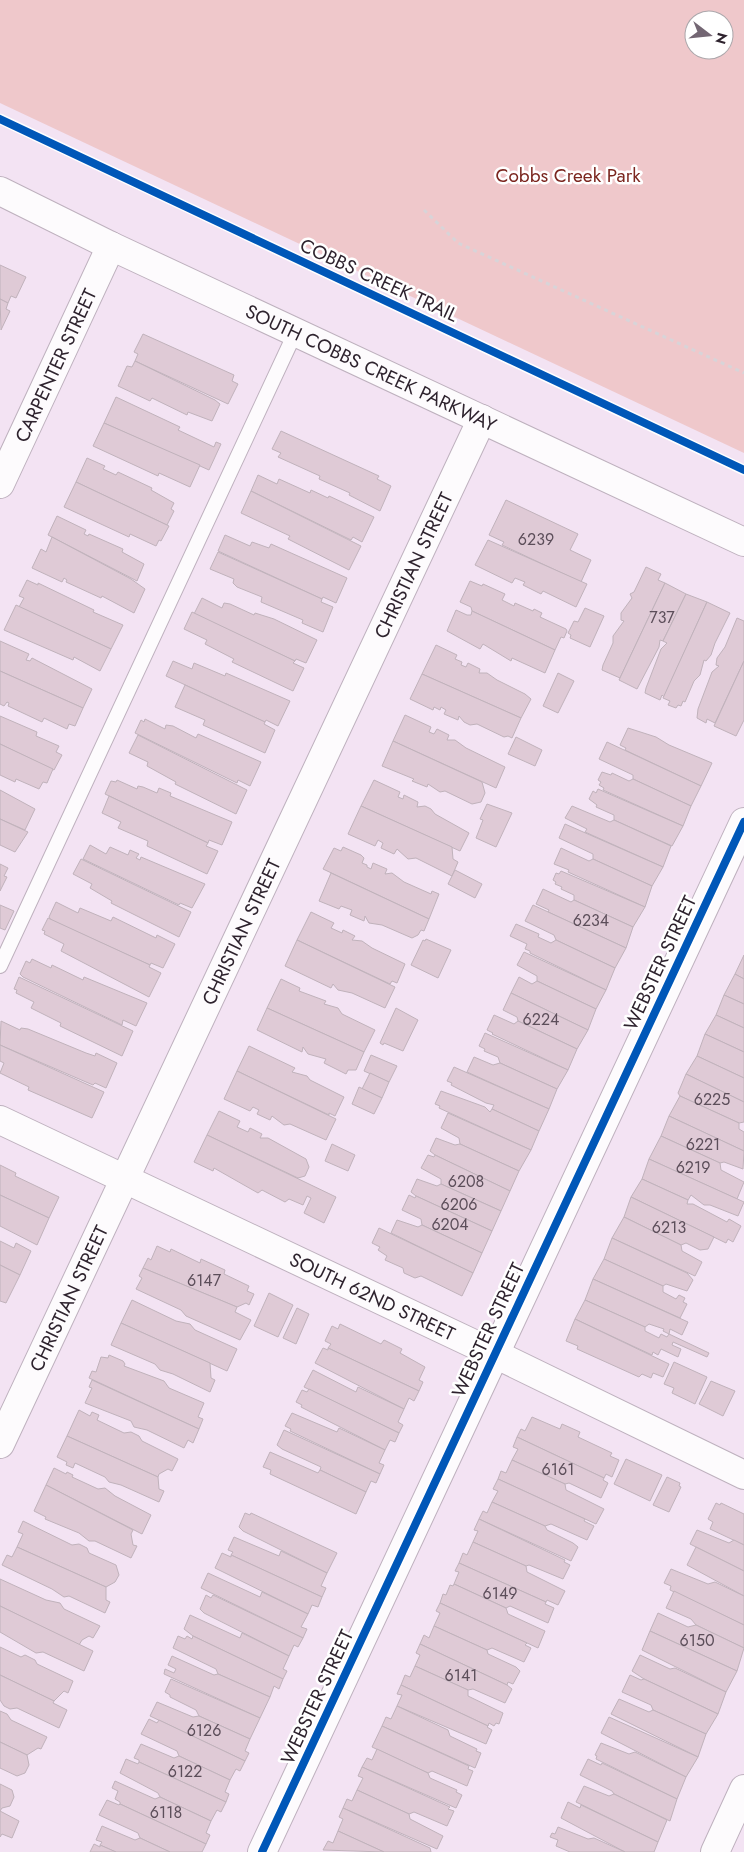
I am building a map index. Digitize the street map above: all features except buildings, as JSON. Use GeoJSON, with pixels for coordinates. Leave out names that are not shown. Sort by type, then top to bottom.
{"type":"FeatureCollection","features":[{"type":"Feature","properties":{"kind":"street","name":"SOUTH COBBS CREEK PARKWAY"},"geometry":{"type":"LineString","coordinates":[[0,191],[112,246],[744,542]]}},
{"type":"Feature","properties":{"kind":"street","name":"CARPENTER STREET"},"geometry":{"type":"LineString","coordinates":[[0,484],[112,246]]}},
{"type":"Feature","properties":{"kind":"street","name":"CHRISTIAN STREET"},"geometry":{"type":"LineString","coordinates":[[0,1444],[482,419]]}},
{"type":"Feature","properties":{"kind":"street","name":"WEBSTER STREET"},"geometry":{"type":"LineString","coordinates":[[262,1852],[744,822]]}},
{"type":"Feature","properties":{"kind":"street","name":"SOUTH 62ND STREET"},"geometry":{"type":"LineString","coordinates":[[0,1120],[495,1354],[744,1475]]}},
{"type":"Feature","properties":{"kind":"street"},"geometry":{"type":"LineString","coordinates":[[715,1852],[744,1790]]}},
{"type":"Feature","properties":{"kind":"lane"},"geometry":{"type":"LineString","coordinates":[[0,966],[296,331]]}},
{"type":"Feature","properties":{"kind":"path"},"geometry":{"type":"LineString","coordinates":[[424,210],[458,244],[744,373]]}},
{"type":"Feature","properties":{"kind":"green space","name":"Cobbs Creek Park"},"geometry":{"type":"Polygon","coordinates":[[[0,0],[744,0],[744,453],[0,103],[0,0]]]}},
{"type":"Feature","properties":{"kind":"cycle path","name":"COBBS CREEK TRAIL"},"geometry":{"type":"LineString","coordinates":[[0,119],[744,470]]}},
{"type":"Feature","properties":{"kind":"cycle path"},"geometry":{"type":"LineString","coordinates":[[262,1852],[744,822]]}}]}
